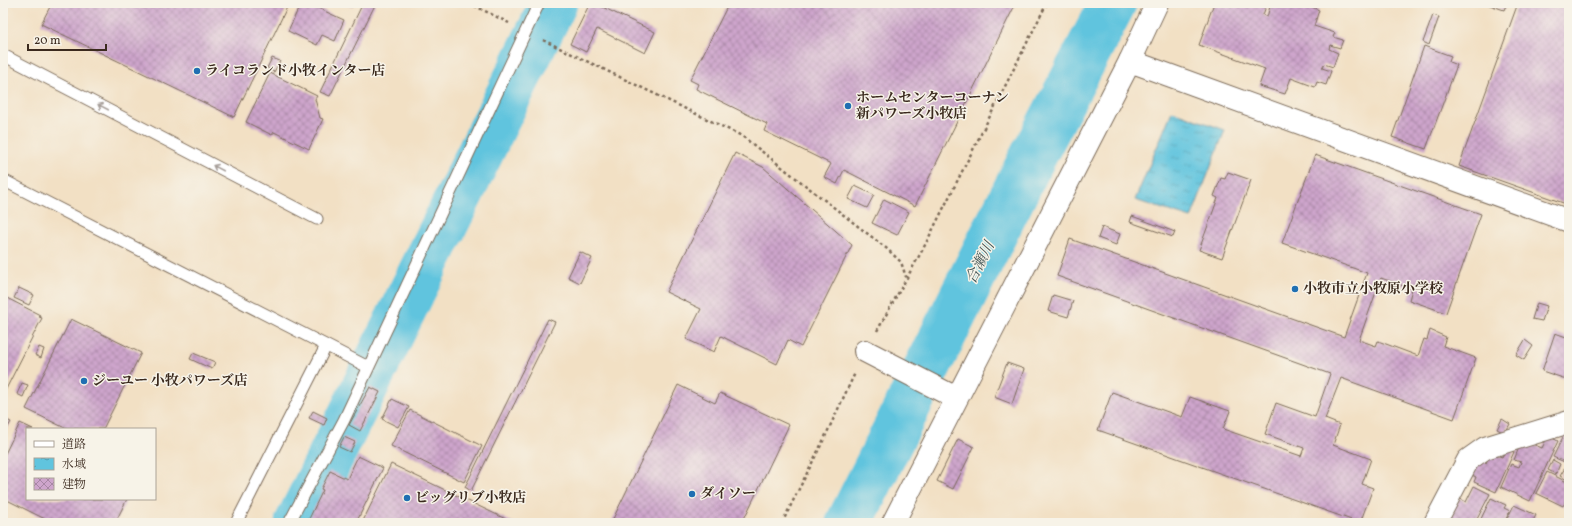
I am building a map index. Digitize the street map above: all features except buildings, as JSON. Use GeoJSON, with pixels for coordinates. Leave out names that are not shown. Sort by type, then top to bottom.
{"type":"FeatureCollection","features":[{"type":"Feature","properties":{"kind":"street"},"geometry":{"type":"LineString","coordinates":[[893,523],[1130,61],[1157,3]]}},
{"type":"Feature","properties":{"kind":"street"},"geometry":{"type":"LineString","coordinates":[[1130,61],[1569,221]]}},
{"type":"Feature","properties":{"kind":"street"},"geometry":{"type":"LineString","coordinates":[[866,351],[956,398]]}},
{"type":"Feature","properties":{"kind":"street"},"geometry":{"type":"LineString","coordinates":[[1435,523],[1468,460],[1485,448],[1569,422]]}},
{"type":"Feature","properties":{"kind":"lane"},"geometry":{"type":"LineString","coordinates":[[289,523],[344,420],[539,3]]}},
{"type":"Feature","properties":{"kind":"lane"},"geometry":{"type":"LineString","coordinates":[[3,55],[317,220]]}},
{"type":"Feature","properties":{"kind":"lane"},"geometry":{"type":"LineString","coordinates":[[3,180],[368,367]]}},
{"type":"Feature","properties":{"kind":"lane"},"geometry":{"type":"LineString","coordinates":[[236,523],[326,346]]}},
{"type":"Feature","properties":{"kind":"path"},"geometry":{"type":"LineString","coordinates":[[469,3],[742,136],[886,248],[901,262],[906,277]]}},
{"type":"Feature","properties":{"kind":"path"},"geometry":{"type":"LineString","coordinates":[[782,523],[866,351],[923,249],[1047,3]]}},
{"type":"Feature","properties":{"kind":"water"},"geometry":{"type":"Polygon","coordinates":[[[1172,111],[1225,130],[1191,218],[1135,200],[1172,111]]]}},
{"type":"Feature","properties":{"kind":"waterway"},"geometry":{"type":"LineString","coordinates":[[298,523],[554,3]]}},
{"type":"Feature","properties":{"kind":"waterway","name":"合瀬川"},"geometry":{"type":"LineString","coordinates":[[849,523],[1029,164],[1113,3]]}},
{"type":"Feature","properties":{"kind":"place","name":"ライコランド小牧インター店"},"geometry":{"type":"Point","coordinates":[197,71]}},
{"type":"Feature","properties":{"kind":"place","name":"ホームセンターコーナン 新パワーズ小牧店"},"geometry":{"type":"Point","coordinates":[848,106]}},
{"type":"Feature","properties":{"kind":"place","name":"小牧市立小牧原小学校"},"geometry":{"type":"Point","coordinates":[1295,289]}},
{"type":"Feature","properties":{"kind":"place","name":"ジーユー 小牧パワーズ店"},"geometry":{"type":"Point","coordinates":[84,381]}},
{"type":"Feature","properties":{"kind":"place","name":"ダイソー"},"geometry":{"type":"Point","coordinates":[692,494]}},
{"type":"Feature","properties":{"kind":"place","name":"ビッグリブ小牧店"},"geometry":{"type":"Point","coordinates":[407,498]}}]}
